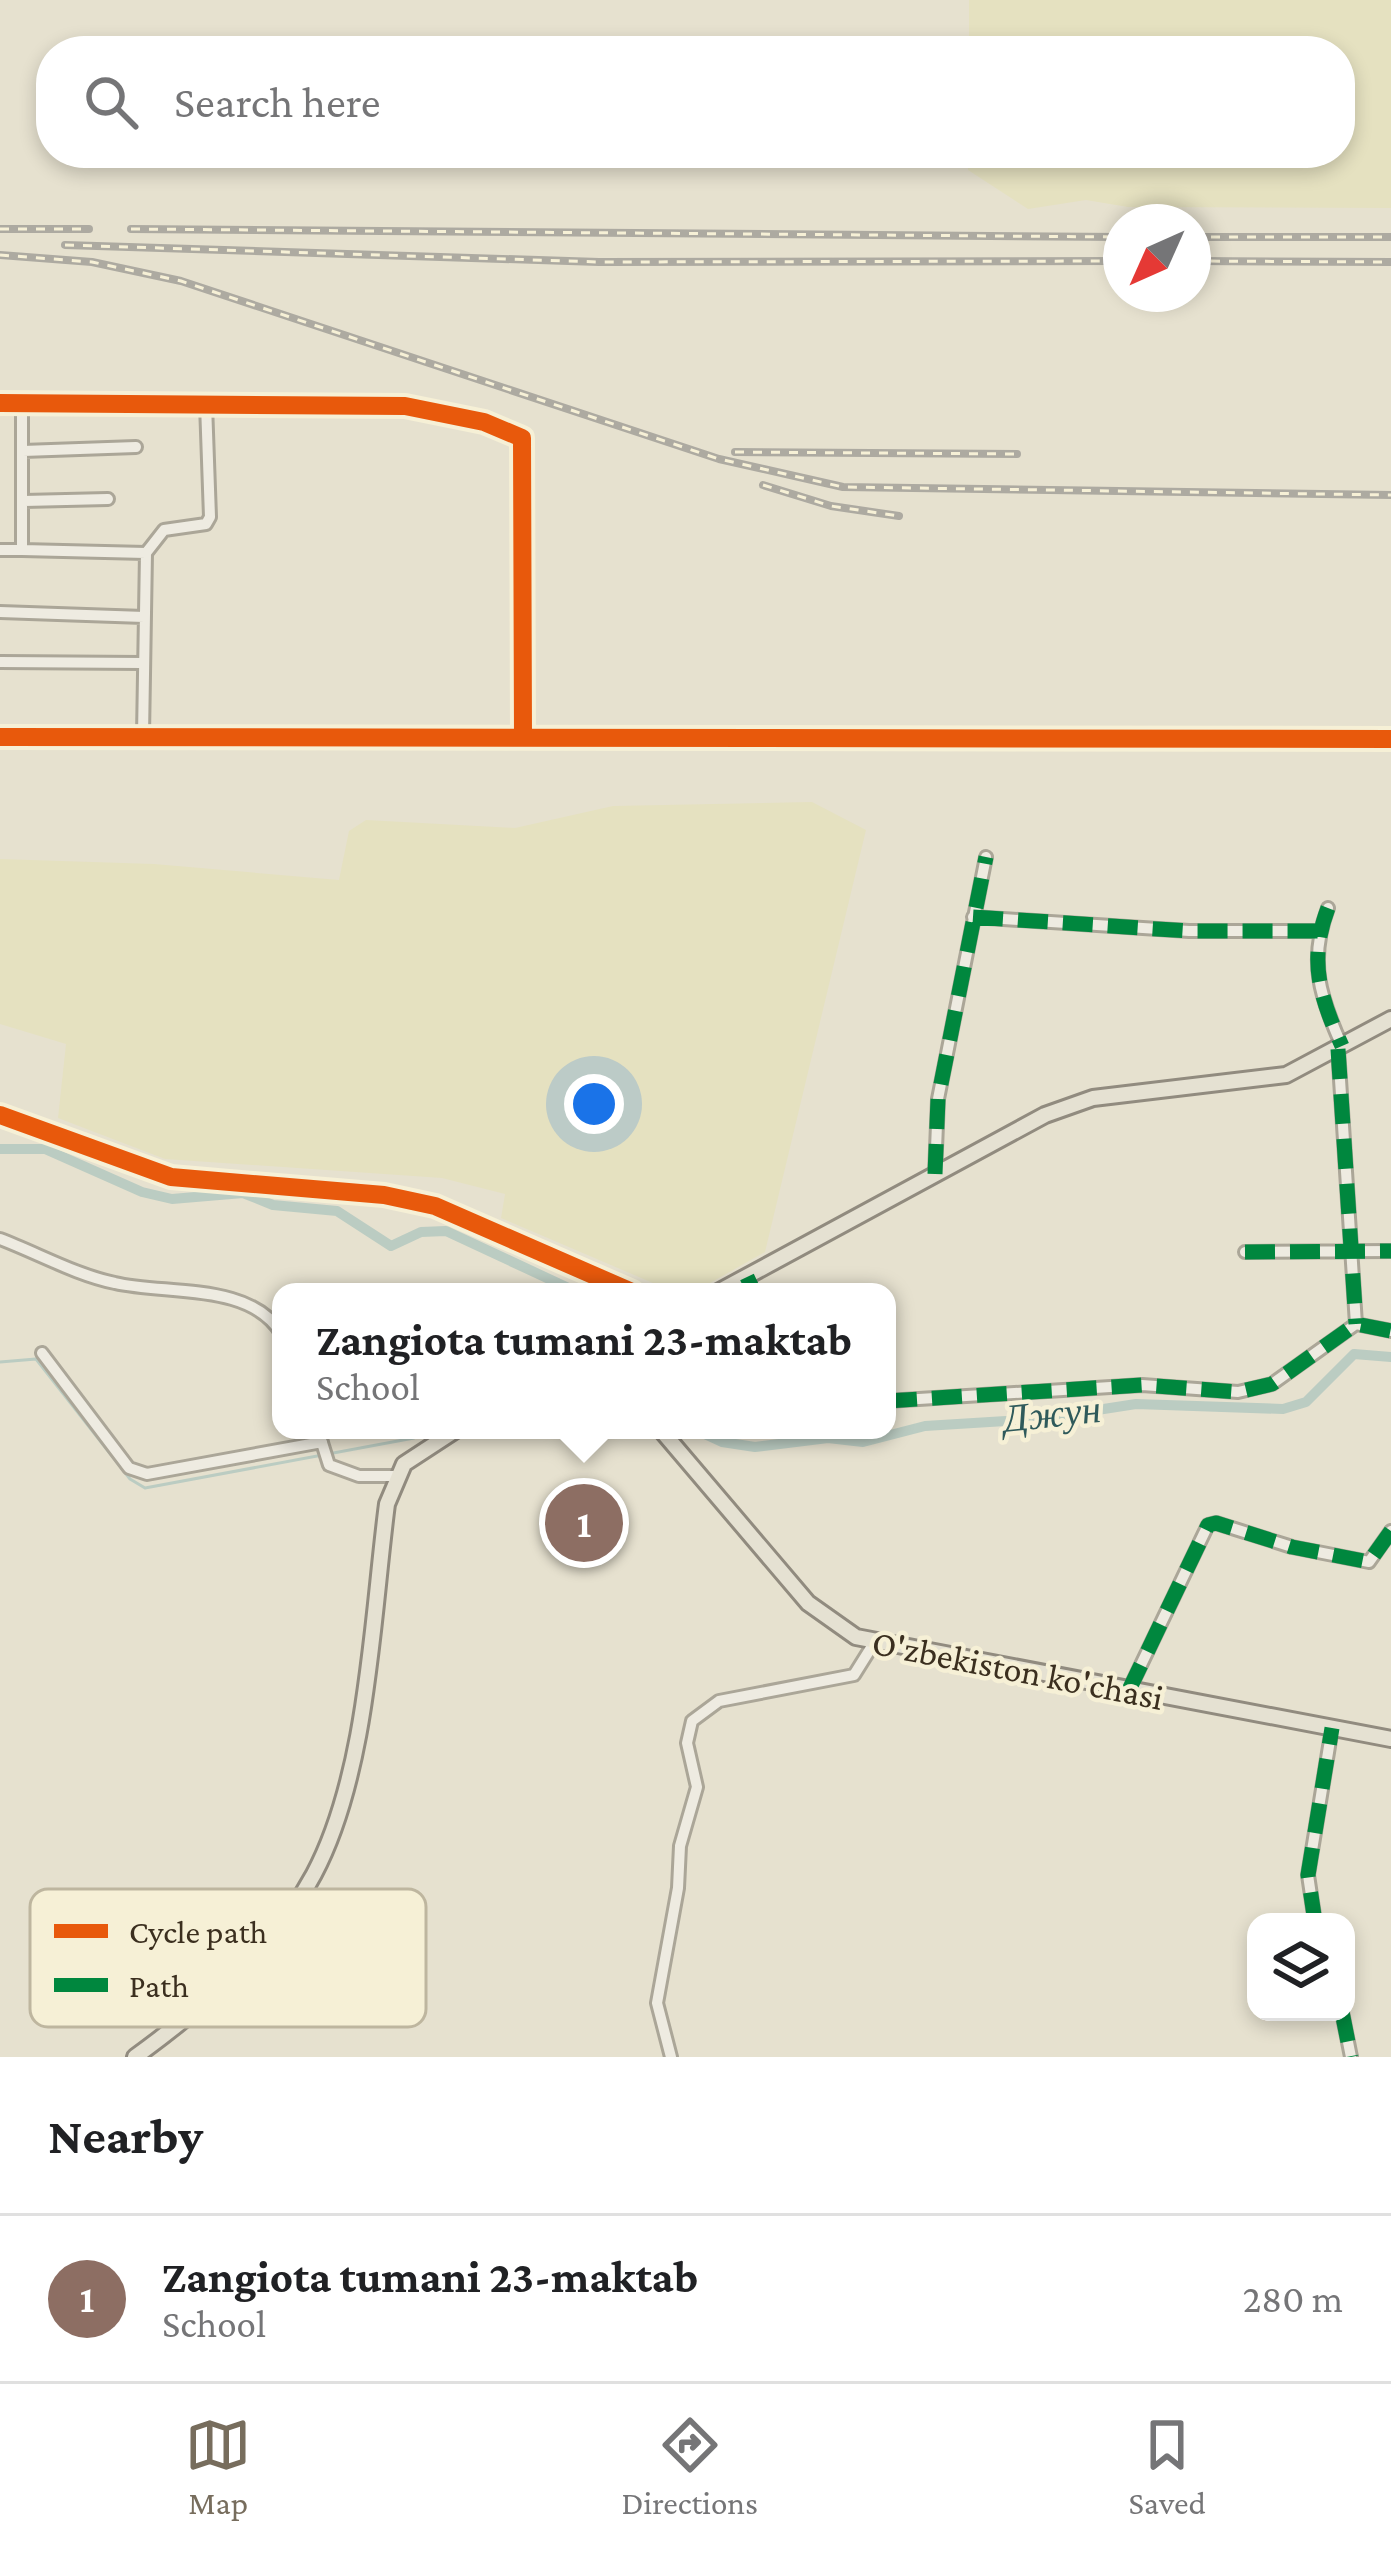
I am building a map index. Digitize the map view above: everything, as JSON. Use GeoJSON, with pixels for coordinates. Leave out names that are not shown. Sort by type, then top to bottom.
{"type":"FeatureCollection","features":[{"type":"Feature","properties":{"kind":"main road"},"geometry":{"type":"LineString","coordinates":[[753,1283],[935,1174],[1045,1115],[1093,1098],[1286,1075],[1391,1019]]}},
{"type":"Feature","properties":{"kind":"main road"},"geometry":{"type":"LineString","coordinates":[[304,1889],[337,1821],[354,1740],[387,1504],[396,1476],[440,1439]]}},
{"type":"Feature","properties":{"kind":"main road","name":"O'zbekiston ko'chasi"},"geometry":{"type":"LineString","coordinates":[[669,1439],[808,1604],[848,1633],[1128,1692],[1391,1739]]}},
{"type":"Feature","properties":{"kind":"main road"},"geometry":{"type":"LineString","coordinates":[[135,2057],[170,2027]]}},
{"type":"Feature","properties":{"kind":"street"},"geometry":{"type":"LineString","coordinates":[[0,403],[405,406],[484,422],[522,437],[523,737]]}},
{"type":"Feature","properties":{"kind":"street"},"geometry":{"type":"LineString","coordinates":[[22,403],[22,550]]}},
{"type":"Feature","properties":{"kind":"street"},"geometry":{"type":"LineString","coordinates":[[143,735],[146,553],[164,530],[206,524],[210,517],[206,404]]}},
{"type":"Feature","properties":{"kind":"street"},"geometry":{"type":"LineString","coordinates":[[23,451],[136,447]]}},
{"type":"Feature","properties":{"kind":"street"},"geometry":{"type":"LineString","coordinates":[[24,501],[109,499]]}},
{"type":"Feature","properties":{"kind":"street"},"geometry":{"type":"LineString","coordinates":[[0,550],[146,553]]}},
{"type":"Feature","properties":{"kind":"street"},"geometry":{"type":"LineString","coordinates":[[0,612],[144,617]]}},
{"type":"Feature","properties":{"kind":"street"},"geometry":{"type":"LineString","coordinates":[[0,662],[142,663]]}},
{"type":"Feature","properties":{"kind":"street"},"geometry":{"type":"LineString","coordinates":[[0,737],[1391,739]]}},
{"type":"Feature","properties":{"kind":"street"},"geometry":{"type":"LineString","coordinates":[[935,1174],[938,1099],[986,856]]}},
{"type":"Feature","properties":{"kind":"street"},"geometry":{"type":"LineString","coordinates":[[1328,908],[1319,931],[1318,987],[1340,1047],[1356,1324]]}},
{"type":"Feature","properties":{"kind":"street"},"geometry":{"type":"LineString","coordinates":[[973,917],[1189,931],[1319,931]]}},
{"type":"Feature","properties":{"kind":"street"},"geometry":{"type":"LineString","coordinates":[[0,1115],[171,1177],[384,1195],[435,1206],[611,1283]]}},
{"type":"Feature","properties":{"kind":"street"},"geometry":{"type":"LineString","coordinates":[[0,1239],[112,1283],[245,1303],[272,1320]]}},
{"type":"Feature","properties":{"kind":"street"},"geometry":{"type":"LineString","coordinates":[[1245,1252],[1391,1251]]}},
{"type":"Feature","properties":{"kind":"street"},"geometry":{"type":"LineString","coordinates":[[896,1400],[1142,1385],[1238,1392],[1272,1384],[1356,1324],[1391,1331]]}},
{"type":"Feature","properties":{"kind":"street"},"geometry":{"type":"LineString","coordinates":[[42,1353],[129,1468],[147,1474],[322,1444],[329,1465],[359,1476],[396,1476]]}},
{"type":"Feature","properties":{"kind":"street"},"geometry":{"type":"LineString","coordinates":[[1128,1692],[1208,1525],[1369,1562],[1391,1531]]}},
{"type":"Feature","properties":{"kind":"street"},"geometry":{"type":"LineString","coordinates":[[671,2057],[660,2033],[657,2003],[678,1888],[680,1846],[697,1787],[687,1743],[692,1721],[719,1701],[854,1675],[874,1642]]}},
{"type":"Feature","properties":{"kind":"street"},"geometry":{"type":"LineString","coordinates":[[1314,1913],[1309,1875],[1332,1728]]}},
{"type":"Feature","properties":{"kind":"street"},"geometry":{"type":"LineString","coordinates":[[1344,2021],[1351,2057]]}},
{"type":"Feature","properties":{"kind":"shaded area"},"geometry":{"type":"Polygon","coordinates":[[[969,0],[1391,0],[1391,208],[1211,207],[1086,200],[1028,209],[968,170],[1355,168],[1355,36],[969,36],[969,0]]]}},
{"type":"Feature","properties":{"kind":"shaded area"},"geometry":{"type":"Polygon","coordinates":[[[812,802],[866,830],[765,1252],[710,1283],[653,1283],[501,1218],[505,1194],[442,1178],[165,1159],[58,1118],[66,1044],[0,1024],[0,859],[154,864],[339,880],[349,831],[366,820],[515,828],[613,806],[812,802]]]}},
{"type":"Feature","properties":{"kind":"waterway","name":"Джун"},"geometry":{"type":"LineString","coordinates":[[0,1149],[45,1149],[142,1192],[172,1199],[243,1193],[273,1205],[337,1211],[391,1246],[421,1232],[446,1231],[558,1283]]}},
{"type":"Feature","properties":{"kind":"waterway","name":"Джун"},"geometry":{"type":"LineString","coordinates":[[896,1433],[925,1426],[1039,1419],[1136,1404],[1283,1409],[1306,1402],[1354,1354],[1391,1357]]}},
{"type":"Feature","properties":{"kind":"waterway"},"geometry":{"type":"LineString","coordinates":[[0,1362],[36,1359],[130,1479],[145,1488],[409,1439]]}},
{"type":"Feature","properties":{"kind":"waterway","name":"Джун"},"geometry":{"type":"LineString","coordinates":[[716,1439],[755,1447],[820,1439]]}},
{"type":"Feature","properties":{"kind":"waterway","name":"Джун"},"geometry":{"type":"LineString","coordinates":[[837,1439],[875,1439]]}},
{"type":"Feature","properties":{"kind":"railway"},"geometry":{"type":"LineString","coordinates":[[0,229],[89,229]]}},
{"type":"Feature","properties":{"kind":"railway"},"geometry":{"type":"LineString","coordinates":[[131,229],[1103,237]]}},
{"type":"Feature","properties":{"kind":"railway"},"geometry":{"type":"LineString","coordinates":[[1211,237],[1391,237]]}},
{"type":"Feature","properties":{"kind":"railway"},"geometry":{"type":"LineString","coordinates":[[65,245],[599,262],[1103,261]]}},
{"type":"Feature","properties":{"kind":"railway"},"geometry":{"type":"LineString","coordinates":[[0,255],[92,262],[181,281],[719,459],[843,487],[1391,495]]}},
{"type":"Feature","properties":{"kind":"railway"},"geometry":{"type":"LineString","coordinates":[[1211,261],[1391,262]]}},
{"type":"Feature","properties":{"kind":"railway"},"geometry":{"type":"LineString","coordinates":[[735,452],[1017,454]]}},
{"type":"Feature","properties":{"kind":"railway"},"geometry":{"type":"LineString","coordinates":[[763,485],[831,506],[899,516]]}},
{"type":"Feature","properties":{"kind":"marked path"},"geometry":{"type":"LineString","coordinates":[[935,1174],[938,1099],[986,857]]}},
{"type":"Feature","properties":{"kind":"marked path"},"geometry":{"type":"LineString","coordinates":[[1328,908],[1319,945],[1319,978],[1342,1046]]}},
{"type":"Feature","properties":{"kind":"marked path"},"geometry":{"type":"LineString","coordinates":[[973,917],[1189,931],[1319,931]]}},
{"type":"Feature","properties":{"kind":"marked path"},"geometry":{"type":"LineString","coordinates":[[1338,1049],[1356,1324]]}},
{"type":"Feature","properties":{"kind":"marked path"},"geometry":{"type":"LineString","coordinates":[[1245,1252],[1391,1251]]}},
{"type":"Feature","properties":{"kind":"marked path"},"geometry":{"type":"LineString","coordinates":[[747,1277],[750,1283]]}},
{"type":"Feature","properties":{"kind":"marked path"},"geometry":{"type":"LineString","coordinates":[[896,1400],[1142,1385],[1238,1392],[1272,1384],[1356,1324],[1391,1331]]}},
{"type":"Feature","properties":{"kind":"marked path"},"geometry":{"type":"LineString","coordinates":[[1128,1692],[1208,1525],[1216,1523],[1292,1547],[1369,1562],[1391,1531]]}},
{"type":"Feature","properties":{"kind":"marked path"},"geometry":{"type":"LineString","coordinates":[[1314,1913],[1308,1875],[1332,1728]]}},
{"type":"Feature","properties":{"kind":"marked path"},"geometry":{"type":"LineString","coordinates":[[1344,2021],[1351,2057]]}},
{"type":"Feature","properties":{"kind":"cycle path"},"geometry":{"type":"LineString","coordinates":[[0,403],[405,406],[484,422],[522,438],[523,737]]}},
{"type":"Feature","properties":{"kind":"cycle path"},"geometry":{"type":"LineString","coordinates":[[0,737],[1391,739]]}},
{"type":"Feature","properties":{"kind":"cycle path"},"geometry":{"type":"LineString","coordinates":[[0,1115],[171,1177],[384,1195],[435,1206],[611,1283]]}},
{"type":"Feature","properties":{"kind":"place","name":"Zangiota tumani 23-maktab"},"geometry":{"type":"Point","coordinates":[584,1523]}}]}
